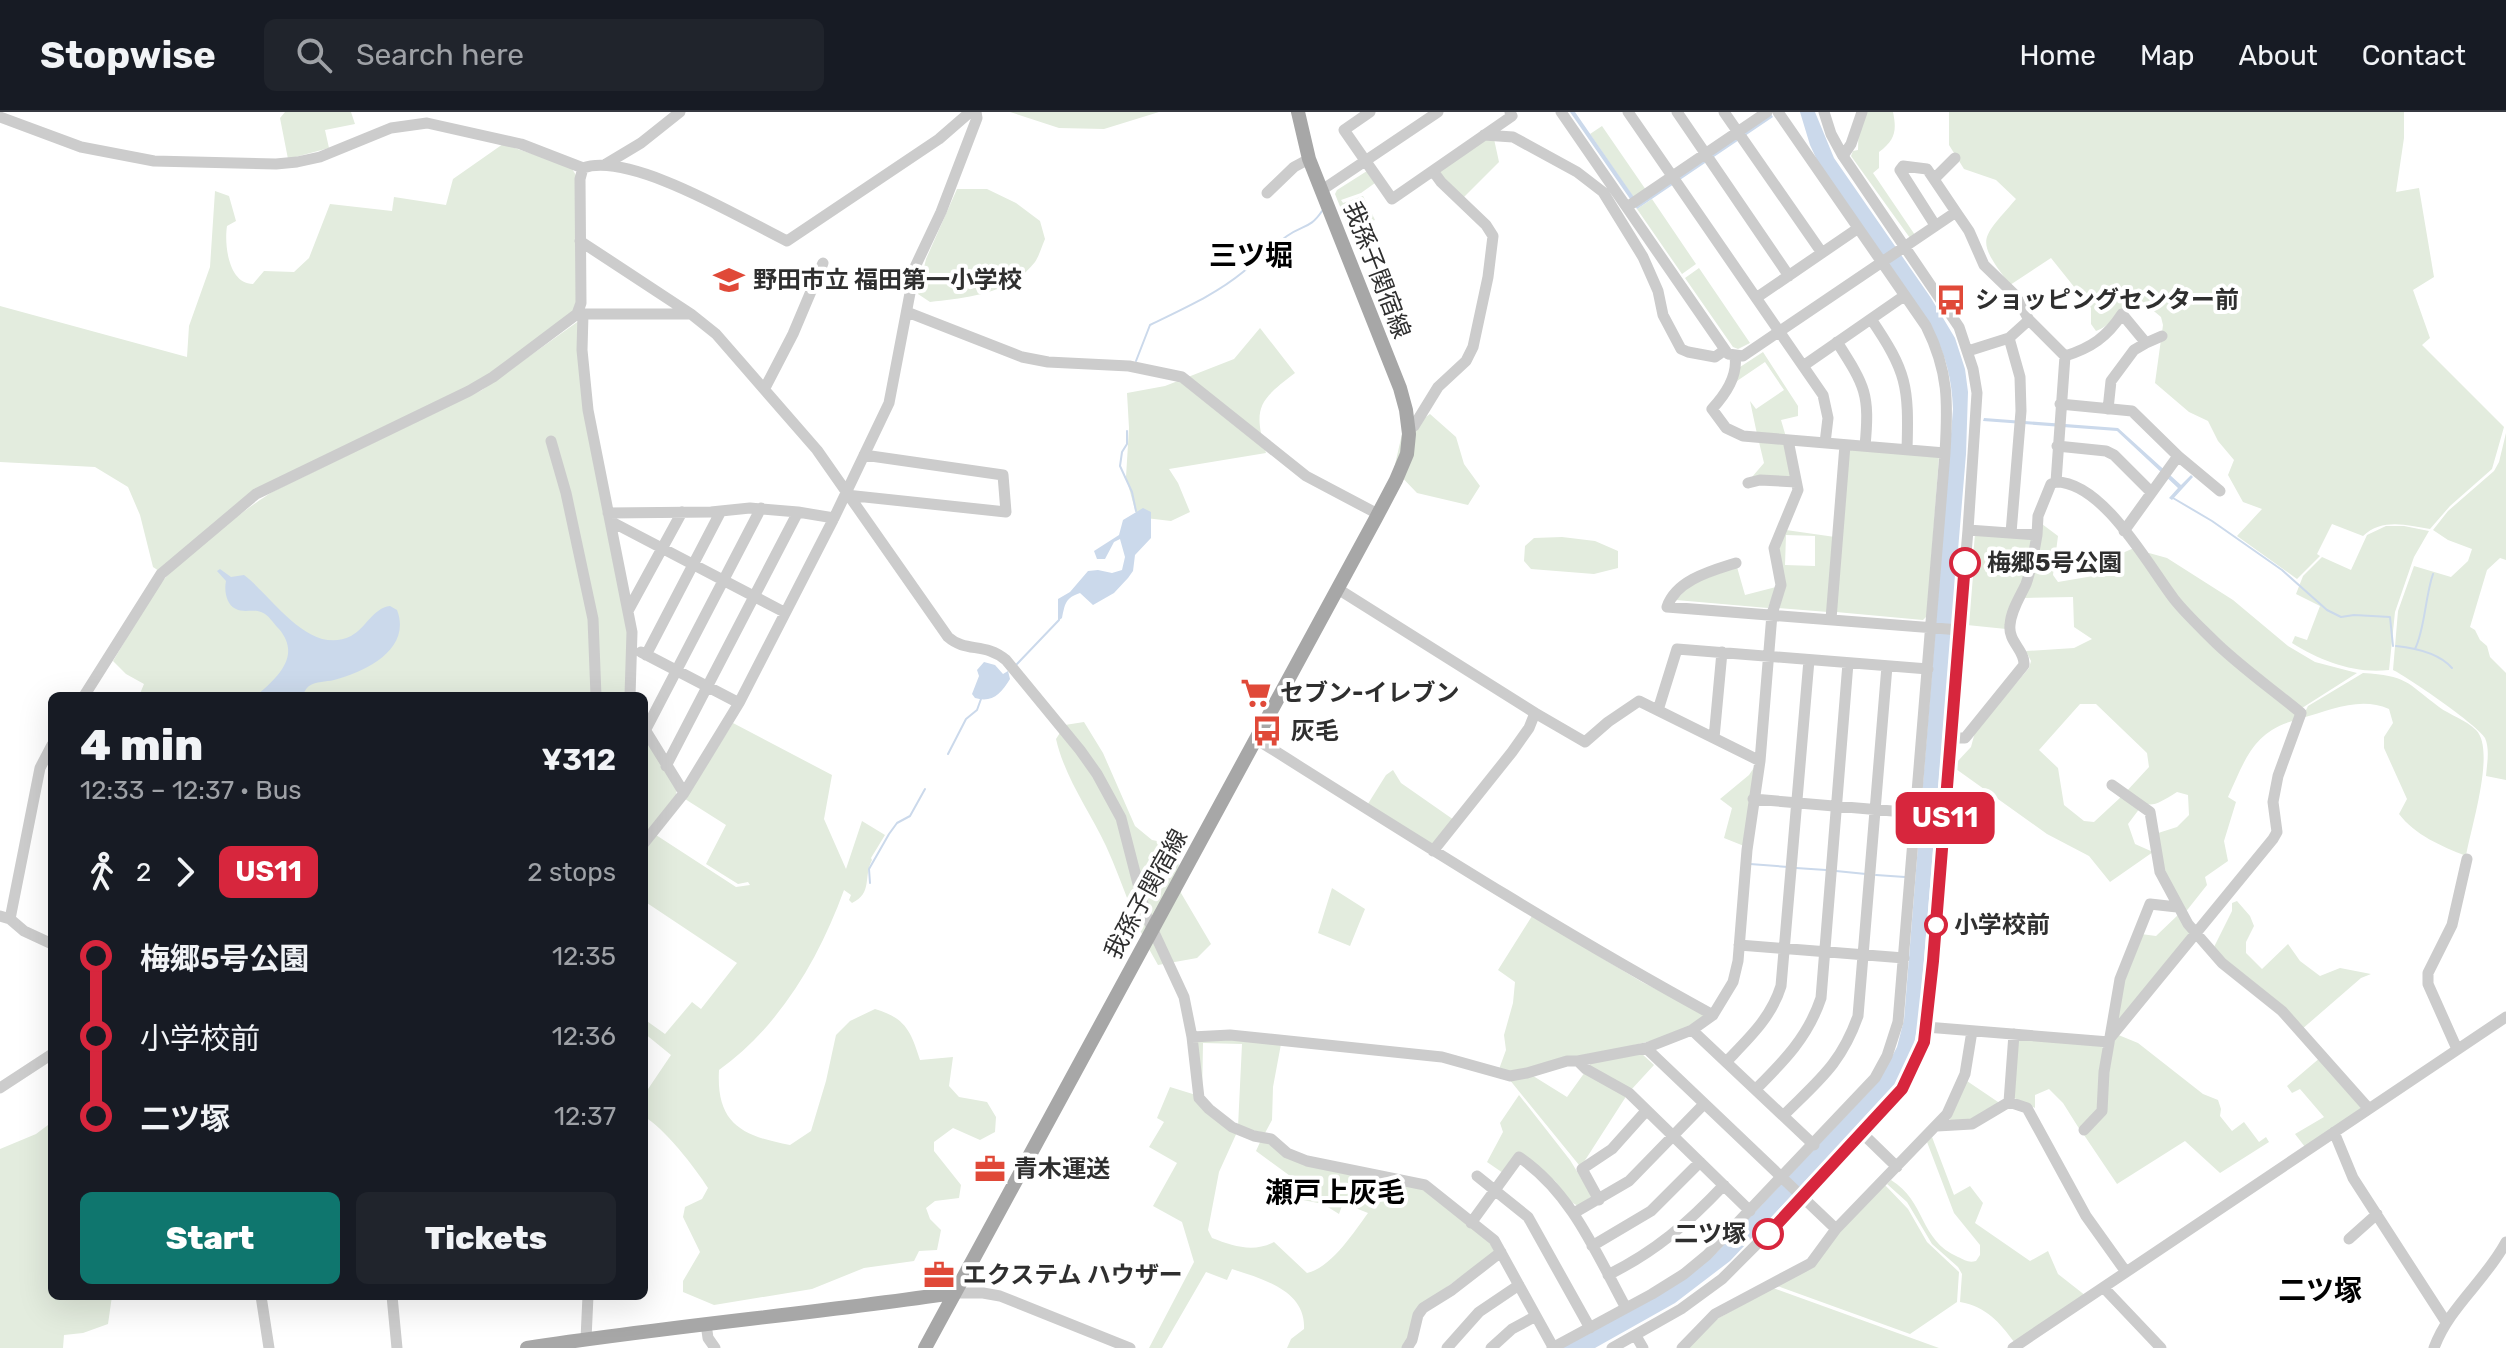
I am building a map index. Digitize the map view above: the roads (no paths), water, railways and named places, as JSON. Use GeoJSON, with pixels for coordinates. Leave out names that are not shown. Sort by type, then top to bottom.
{"type":"FeatureCollection","features":[{"type":"Feature","properties":{"kind":"main road","name":"我孫子関宿線"},"geometry":{"type":"LineString","coordinates":[[925,1348],[1403,465],[1408,430],[1400,388],[1309,159],[1298,112]]}},
{"type":"Feature","properties":{"kind":"main road"},"geometry":{"type":"LineString","coordinates":[[527,1348],[953,1293]]}},
{"type":"Feature","properties":{"kind":"street"},"geometry":{"type":"LineString","coordinates":[[4,118],[20,112]]}},
{"type":"Feature","properties":{"kind":"street"},"geometry":{"type":"LineString","coordinates":[[606,164],[641,143],[680,112]]}},
{"type":"Feature","properties":{"kind":"street"},"geometry":{"type":"LineString","coordinates":[[630,692],[632,648],[629,610],[588,410],[582,350],[582,173],[594,163],[657,176],[787,241],[939,139],[973,112],[977,118],[941,212],[915,267],[889,403],[846,495],[739,703],[684,793],[648,838]]}},
{"type":"Feature","properties":{"kind":"street"},"geometry":{"type":"LineString","coordinates":[[1370,112],[1344,130],[1392,199],[1512,116],[1510,112]]}},
{"type":"Feature","properties":{"kind":"street"},"geometry":{"type":"LineString","coordinates":[[1322,190],[1438,112]]}},
{"type":"Feature","properties":{"kind":"street"},"geometry":{"type":"LineString","coordinates":[[1561,112],[1730,353],[1736,367],[1726,394],[1712,409],[1726,428],[1743,436],[1945,453]]}},
{"type":"Feature","properties":{"kind":"street"},"geometry":{"type":"LineString","coordinates":[[1628,112],[1823,395],[1828,418],[1825,443]]}},
{"type":"Feature","properties":{"kind":"street"},"geometry":{"type":"LineString","coordinates":[[1677,112],[1789,276]]}},
{"type":"Feature","properties":{"kind":"street"},"geometry":{"type":"LineString","coordinates":[[1724,112],[1822,253]]}},
{"type":"Feature","properties":{"kind":"street"},"geometry":{"type":"LineString","coordinates":[[1627,207],[1767,112]]}},
{"type":"Feature","properties":{"kind":"street"},"geometry":{"type":"LineString","coordinates":[[580,241],[716,334],[817,450],[948,637],[955,644],[991,648],[1006,660],[1088,762],[1121,818],[1152,930],[1179,982],[1192,1037],[1199,1098],[1232,1127],[1254,1136],[1266,1137],[1287,1153],[1307,1161],[1425,1185],[1494,1240],[1552,1348],[1684,1274],[1725,1239],[1784,1180],[1875,1078],[1887,1056],[1898,1022],[1933,627],[1948,402],[1943,366],[1926,326],[1778,112]]}},
{"type":"Feature","properties":{"kind":"street"},"geometry":{"type":"LineString","coordinates":[[1612,1348],[1681,1309],[1722,1279],[1896,1097],[1920,1055],[1926,1027],[1952,738],[1956,629],[1968,530],[1977,393],[1968,351],[1949,311],[1902,248],[1843,156],[1824,112]]}},
{"type":"Feature","properties":{"kind":"street"},"geometry":{"type":"LineString","coordinates":[[1843,156],[1851,144],[1862,112]]}},
{"type":"Feature","properties":{"kind":"street"},"geometry":{"type":"LineString","coordinates":[[4,118],[81,147],[154,161],[228,164],[297,162],[331,153],[391,128],[426,118],[521,144],[582,173]]}},
{"type":"Feature","properties":{"kind":"street"},"geometry":{"type":"LineString","coordinates":[[1484,135],[1513,137],[1577,172],[1603,192],[1643,257],[1658,291],[1663,315],[1681,349],[1715,357],[1730,353],[1743,356],[1956,212]]}},
{"type":"Feature","properties":{"kind":"street"},"geometry":{"type":"LineString","coordinates":[[1934,179],[1955,158]]}},
{"type":"Feature","properties":{"kind":"street"},"geometry":{"type":"LineString","coordinates":[[1267,193],[1294,167],[1309,159]]}},
{"type":"Feature","properties":{"kind":"street"},"geometry":{"type":"LineString","coordinates":[[1577,172],[1594,160]]}},
{"type":"Feature","properties":{"kind":"street"},"geometry":{"type":"LineString","coordinates":[[1935,225],[1900,170],[1903,166],[1927,169],[1969,231],[1984,265],[2016,296],[2029,320],[2065,356]]}},
{"type":"Feature","properties":{"kind":"street"},"geometry":{"type":"LineString","coordinates":[[1408,430],[1414,426],[1438,387],[1466,361],[1473,347],[1494,241],[1486,225],[1433,171]]}},
{"type":"Feature","properties":{"kind":"street"},"geometry":{"type":"LineString","coordinates":[[1756,298],[1857,229]]}},
{"type":"Feature","properties":{"kind":"street"},"geometry":{"type":"LineString","coordinates":[[765,388],[793,334],[823,263]]}},
{"type":"Feature","properties":{"kind":"street"},"geometry":{"type":"LineString","coordinates":[[1658,291],[1677,279]]}},
{"type":"Feature","properties":{"kind":"street"},"geometry":{"type":"LineString","coordinates":[[1803,366],[1904,296]]}},
{"type":"Feature","properties":{"kind":"street"},"geometry":{"type":"LineString","coordinates":[[2065,356],[2086,350],[2109,334],[2122,314],[2126,300]]}},
{"type":"Feature","properties":{"kind":"street"},"geometry":{"type":"LineString","coordinates":[[87,692],[161,574],[256,494],[469,391],[581,312],[691,314]]}},
{"type":"Feature","properties":{"kind":"street"},"geometry":{"type":"LineString","coordinates":[[907,312],[1022,357],[1048,362],[1129,366],[1182,377],[1306,476],[1378,514]]}},
{"type":"Feature","properties":{"kind":"street"},"geometry":{"type":"LineString","coordinates":[[2122,314],[2146,343]]}},
{"type":"Feature","properties":{"kind":"street"},"geometry":{"type":"LineString","coordinates":[[1871,319],[1893,351],[1903,373],[1909,409],[1907,450]]}},
{"type":"Feature","properties":{"kind":"street"},"geometry":{"type":"LineString","coordinates":[[1968,351],[2009,338],[2029,320]]}},
{"type":"Feature","properties":{"kind":"street"},"geometry":{"type":"LineString","coordinates":[[2108,409],[2111,381],[2134,350],[2162,336]]}},
{"type":"Feature","properties":{"kind":"street"},"geometry":{"type":"LineString","coordinates":[[2009,338],[2020,377],[2021,400],[2011,533]]}},
{"type":"Feature","properties":{"kind":"street"},"geometry":{"type":"LineString","coordinates":[[1837,342],[1854,369],[1868,402],[1865,446]]}},
{"type":"Feature","properties":{"kind":"street"},"geometry":{"type":"LineString","coordinates":[[2056,482],[2065,356]]}},
{"type":"Feature","properties":{"kind":"street"},"geometry":{"type":"LineString","coordinates":[[2060,404],[2132,411],[2220,491]]}},
{"type":"Feature","properties":{"kind":"street"},"geometry":{"type":"LineString","coordinates":[[1192,1037],[1230,1035],[1442,1057],[1510,1076],[1567,1061],[1646,1048],[1692,1030],[1713,1015],[1733,982],[1739,945],[1753,799],[1760,761],[1772,614],[1781,585],[1774,548],[1798,490],[1788,440]]}},
{"type":"Feature","properties":{"kind":"street"},"geometry":{"type":"LineString","coordinates":[[551,441],[566,493],[593,619],[596,692]]}},
{"type":"Feature","properties":{"kind":"street"},"geometry":{"type":"LineString","coordinates":[[1831,619],[1845,445]]}},
{"type":"Feature","properties":{"kind":"street"},"geometry":{"type":"LineString","coordinates":[[2057,446],[2106,451],[2114,455],[2151,492]]}},
{"type":"Feature","properties":{"kind":"street"},"geometry":{"type":"LineString","coordinates":[[846,495],[1006,512],[1003,475],[864,455]]}},
{"type":"Feature","properties":{"kind":"street"},"geometry":{"type":"LineString","coordinates":[[2124,531],[2178,456]]}},
{"type":"Feature","properties":{"kind":"street"},"geometry":{"type":"LineString","coordinates":[[1748,483],[1760,480],[1796,482]]}},
{"type":"Feature","properties":{"kind":"street"},"geometry":{"type":"LineString","coordinates":[[1952,738],[1965,738],[2024,665],[2024,656],[2011,637],[2011,615],[2027,581],[2038,516],[2051,484],[2056,482],[2079,487],[2102,506],[2176,601],[2212,640],[2301,713],[2278,776],[2273,802],[2277,832],[2273,839],[2110,1040]]}},
{"type":"Feature","properties":{"kind":"street"},"geometry":{"type":"LineString","coordinates":[[609,517],[761,508],[834,518]]}},
{"type":"Feature","properties":{"kind":"street"},"geometry":{"type":"LineString","coordinates":[[648,724],[761,508]]}},
{"type":"Feature","properties":{"kind":"street"},"geometry":{"type":"LineString","coordinates":[[646,655],[721,511]]}},
{"type":"Feature","properties":{"kind":"street"},"geometry":{"type":"LineString","coordinates":[[629,610],[682,512]]}},
{"type":"Feature","properties":{"kind":"street"},"geometry":{"type":"LineString","coordinates":[[666,766],[798,512]]}},
{"type":"Feature","properties":{"kind":"street"},"geometry":{"type":"LineString","coordinates":[[609,517],[784,612]]}},
{"type":"Feature","properties":{"kind":"street"},"geometry":{"type":"LineString","coordinates":[[1968,530],[2037,535]]}},
{"type":"Feature","properties":{"kind":"street"},"geometry":{"type":"LineString","coordinates":[[1736,563],[1684,585],[1671,596],[1667,607],[1956,629]]}},
{"type":"Feature","properties":{"kind":"street"},"geometry":{"type":"LineString","coordinates":[[1338,589],[1585,742],[1639,701],[1760,761]]}},
{"type":"Feature","properties":{"kind":"street"},"geometry":{"type":"LineString","coordinates":[[632,648],[739,703]]}},
{"type":"Feature","properties":{"kind":"street"},"geometry":{"type":"LineString","coordinates":[[1658,710],[1677,649],[1928,669]]}},
{"type":"Feature","properties":{"kind":"street"},"geometry":{"type":"LineString","coordinates":[[1714,738],[1722,652]]}},
{"type":"Feature","properties":{"kind":"street"},"geometry":{"type":"LineString","coordinates":[[1726,1062],[1766,1021],[1775,1008],[1781,986],[1809,660]]}},
{"type":"Feature","properties":{"kind":"street"},"geometry":{"type":"LineString","coordinates":[[1756,1089],[1801,1040],[1813,1021],[1821,998],[1848,663]]}},
{"type":"Feature","properties":{"kind":"street"},"geometry":{"type":"LineString","coordinates":[[1784,1115],[1844,1052],[1858,1016],[1887,666]]}},
{"type":"Feature","properties":{"kind":"street"},"geometry":{"type":"LineString","coordinates":[[1433,851],[1512,752],[1529,728],[1535,713]]}},
{"type":"Feature","properties":{"kind":"street"},"geometry":{"type":"LineString","coordinates":[[648,735],[684,793]]}},
{"type":"Feature","properties":{"kind":"street"},"geometry":{"type":"LineString","coordinates":[[1256,739],[1433,851],[1622,965],[1713,1015]]}},
{"type":"Feature","properties":{"kind":"street"},"geometry":{"type":"LineString","coordinates":[[48,755],[40,768],[5,918],[48,942]]}},
{"type":"Feature","properties":{"kind":"street"},"geometry":{"type":"LineString","coordinates":[[2112,785],[2150,812],[2160,872],[2177,907],[2196,933],[2222,963],[2282,1011],[2369,1109]]}},
{"type":"Feature","properties":{"kind":"street"},"geometry":{"type":"LineString","coordinates":[[1753,799],[1916,813]]}},
{"type":"Feature","properties":{"kind":"street"},"geometry":{"type":"LineString","coordinates":[[2457,1049],[2428,984],[2428,973],[2452,925],[2467,859]]}},
{"type":"Feature","properties":{"kind":"street"},"geometry":{"type":"LineString","coordinates":[[2084,1130],[2102,1111],[2120,979],[2150,904],[2177,907]]}},
{"type":"Feature","properties":{"kind":"street"},"geometry":{"type":"LineString","coordinates":[[1739,945],[1904,958]]}},
{"type":"Feature","properties":{"kind":"street"},"geometry":{"type":"LineString","coordinates":[[2013,1348],[2506,1017]]}},
{"type":"Feature","properties":{"kind":"street"},"geometry":{"type":"LineString","coordinates":[[1926,1027],[2110,1040]]}},
{"type":"Feature","properties":{"kind":"street"},"geometry":{"type":"LineString","coordinates":[[1692,1030],[1814,1145]]}},
{"type":"Feature","properties":{"kind":"street"},"geometry":{"type":"LineString","coordinates":[[1682,1348],[1715,1314],[1811,1263],[1836,1229],[1937,1126],[1959,1092],[1970,1055],[1972,1031]]}},
{"type":"Feature","properties":{"kind":"street"},"geometry":{"type":"LineString","coordinates":[[2009,1102],[2014,1034]]}},
{"type":"Feature","properties":{"kind":"street"},"geometry":{"type":"LineString","coordinates":[[1646,1048],[1836,1229]]}},
{"type":"Feature","properties":{"kind":"street"},"geometry":{"type":"LineString","coordinates":[[0,1088],[48,1057]]}},
{"type":"Feature","properties":{"kind":"street"},"geometry":{"type":"LineString","coordinates":[[1578,1061],[1586,1069],[1629,1093],[1750,1211]]}},
{"type":"Feature","properties":{"kind":"street"},"geometry":{"type":"LineString","coordinates":[[1937,1126],[1972,1124],[2009,1102],[2027,1108],[2086,1216],[2126,1272]]}},
{"type":"Feature","properties":{"kind":"street"},"geometry":{"type":"LineString","coordinates":[[1574,1213],[1629,1181],[1704,1104]]}},
{"type":"Feature","properties":{"kind":"street"},"geometry":{"type":"LineString","coordinates":[[1599,1200],[1582,1169],[1612,1149],[1646,1111]]}},
{"type":"Feature","properties":{"kind":"street"},"geometry":{"type":"LineString","coordinates":[[2334,1132],[2353,1178],[2446,1322]]}},
{"type":"Feature","properties":{"kind":"street"},"geometry":{"type":"LineString","coordinates":[[1863,1134],[1897,1167]]}},
{"type":"Feature","properties":{"kind":"street"},"geometry":{"type":"LineString","coordinates":[[1471,1223],[1519,1157],[1550,1181],[1574,1213],[1626,1308]]}},
{"type":"Feature","properties":{"kind":"street"},"geometry":{"type":"LineString","coordinates":[[1592,1246],[1651,1211],[1700,1162]]}},
{"type":"Feature","properties":{"kind":"street"},"geometry":{"type":"LineString","coordinates":[[1477,1176],[1528,1217],[1590,1328]]}},
{"type":"Feature","properties":{"kind":"street"},"geometry":{"type":"LineString","coordinates":[[1608,1275],[1665,1242],[1724,1185]]}},
{"type":"Feature","properties":{"kind":"street"},"geometry":{"type":"LineString","coordinates":[[2349,1239],[2377,1214]]}},
{"type":"Feature","properties":{"kind":"street"},"geometry":{"type":"LineString","coordinates":[[2434,1348],[2446,1322],[2491,1268],[2506,1242]]}},
{"type":"Feature","properties":{"kind":"street"},"geometry":{"type":"LineString","coordinates":[[1407,1348],[1423,1308],[1501,1252]]}},
{"type":"Feature","properties":{"kind":"street"},"geometry":{"type":"LineString","coordinates":[[1447,1348],[1479,1312],[1519,1285]]}},
{"type":"Feature","properties":{"kind":"street"},"geometry":{"type":"LineString","coordinates":[[2104,1288],[2161,1348]]}},
{"type":"Feature","properties":{"kind":"street"},"geometry":{"type":"LineString","coordinates":[[953,1293],[1000,1296],[1130,1348]]}},
{"type":"Feature","properties":{"kind":"street"},"geometry":{"type":"LineString","coordinates":[[262,1300],[269,1348]]}},
{"type":"Feature","properties":{"kind":"street"},"geometry":{"type":"LineString","coordinates":[[392,1300],[397,1348]]}},
{"type":"Feature","properties":{"kind":"street"},"geometry":{"type":"LineString","coordinates":[[586,1339],[588,1300]]}},
{"type":"Feature","properties":{"kind":"street"},"geometry":{"type":"LineString","coordinates":[[1491,1348],[1512,1329],[1536,1316]]}},
{"type":"Feature","properties":{"kind":"street"},"geometry":{"type":"LineString","coordinates":[[706,1324],[708,1338],[715,1348]]}},
{"type":"Feature","properties":{"kind":"street"},"geometry":{"type":"LineString","coordinates":[[1636,1336],[1643,1348]]}},
{"type":"Feature","properties":{"kind":"water"},"geometry":{"type":"Polygon","coordinates":[[[1570,112],[1575,112],[1638,203],[1771,114],[1773,117],[1637,209],[1570,112]]]}},
{"type":"Feature","properties":{"kind":"water"},"geometry":{"type":"Polygon","coordinates":[[[1800,112],[1815,112],[1834,158],[1955,338],[1965,369],[1968,392],[1966,454],[1919,1019],[1914,1044],[1895,1086],[1730,1261],[1675,1303],[1595,1348],[1562,1348],[1717,1252],[1879,1081],[1897,1047],[1904,1020],[1953,409],[1951,388],[1945,359],[1933,331],[1818,162],[1800,112]]]}},
{"type":"Feature","properties":{"kind":"water"},"geometry":{"type":"Polygon","coordinates":[[[1984,418],[2118,428],[2181,485],[2191,475],[2193,477],[2172,500],[2169,498],[2178,488],[2117,431],[1983,421],[1984,418]]]}},
{"type":"Feature","properties":{"kind":"water"},"geometry":{"type":"Polygon","coordinates":[[[1143,508],[1151,512],[1151,538],[1135,555],[1133,571],[1128,578],[1114,593],[1093,605],[1080,593],[1071,597],[1058,621],[1058,599],[1070,592],[1088,571],[1112,573],[1122,570],[1125,557],[1120,539],[1114,542],[1105,559],[1097,559],[1094,551],[1119,535],[1123,520],[1143,508]]]}},
{"type":"Feature","properties":{"kind":"water"},"geometry":{"type":"Polygon","coordinates":[[[220,569],[231,577],[244,575],[292,621],[320,638],[335,640],[351,636],[379,610],[390,606],[397,610],[400,624],[398,636],[383,657],[347,676],[312,684],[304,692],[261,692],[284,666],[288,648],[285,639],[264,613],[239,610],[230,604],[226,581],[217,571],[220,569]]]}},
{"type":"Feature","properties":{"kind":"water"},"geometry":{"type":"Polygon","coordinates":[[[984,662],[995,665],[1003,674],[1008,671],[1010,679],[996,696],[981,699],[972,694],[979,676],[977,670],[984,662]]]}},
{"type":"Feature","properties":{"kind":"waterway"},"geometry":{"type":"LineString","coordinates":[[1136,361],[1150,325],[1221,288],[1287,236],[1310,224],[1322,211]]}},
{"type":"Feature","properties":{"kind":"waterway"},"geometry":{"type":"LineString","coordinates":[[1127,431],[1127,444],[1120,466],[1132,492],[1136,511]]}},
{"type":"Feature","properties":{"kind":"waterway"},"geometry":{"type":"LineString","coordinates":[[2173,498],[2282,570],[2327,610],[2341,617],[2390,617],[2393,646]]}},
{"type":"Feature","properties":{"kind":"waterway"},"geometry":{"type":"LineString","coordinates":[[2415,649],[2433,574]]}},
{"type":"Feature","properties":{"kind":"waterway"},"geometry":{"type":"LineString","coordinates":[[1017,664],[1059,620]]}},
{"type":"Feature","properties":{"kind":"waterway"},"geometry":{"type":"LineString","coordinates":[[2396,646],[2434,655],[2452,668]]}},
{"type":"Feature","properties":{"kind":"waterway"},"geometry":{"type":"LineString","coordinates":[[948,754],[966,719],[977,710],[981,699]]}},
{"type":"Feature","properties":{"kind":"waterway"},"geometry":{"type":"LineString","coordinates":[[870,883],[869,869],[889,834],[897,823],[910,816],[925,789]]}},
{"type":"Feature","properties":{"kind":"waterway"},"geometry":{"type":"LineString","coordinates":[[1750,864],[1788,867]]}},
{"type":"Feature","properties":{"kind":"waterway"},"geometry":{"type":"LineString","coordinates":[[1796,868],[1826,870]]}},
{"type":"Feature","properties":{"kind":"waterway"},"geometry":{"type":"LineString","coordinates":[[1836,871],[1866,874]]}},
{"type":"Feature","properties":{"kind":"waterway"},"geometry":{"type":"LineString","coordinates":[[1876,875],[1905,877]]}},
{"type":"Feature","properties":{"kind":"place","name":"野田市立 福田第一小学校"},"geometry":{"type":"Point","coordinates":[729,280]}},
{"type":"Feature","properties":{"kind":"place","name":"ショッピングセンター前"},"geometry":{"type":"Point","coordinates":[1951,300]}},
{"type":"Feature","properties":{"kind":"place","name":"梅郷5号公園"},"geometry":{"type":"Point","coordinates":[1965,563]}},
{"type":"Feature","properties":{"kind":"place","name":"セブン-イレブン"},"geometry":{"type":"Point","coordinates":[1256,693]}},
{"type":"Feature","properties":{"kind":"place","name":"灰毛"},"geometry":{"type":"Point","coordinates":[1267,731]}},
{"type":"Feature","properties":{"kind":"place","name":"小学校前"},"geometry":{"type":"Point","coordinates":[1936,925]}},
{"type":"Feature","properties":{"kind":"place","name":"青木運送"},"geometry":{"type":"Point","coordinates":[990,1169]}},
{"type":"Feature","properties":{"kind":"place","name":"二ツ塚"},"geometry":{"type":"Point","coordinates":[1768,1234]}},
{"type":"Feature","properties":{"kind":"place","name":"エクステム ハウザー"},"geometry":{"type":"Point","coordinates":[939,1275]}},
{"type":"Feature","properties":{"kind":"district","name":"三ツ堀"},"geometry":{"type":"Point","coordinates":[1251,255]}},
{"type":"Feature","properties":{"kind":"district","name":"瀬戸上灰毛"},"geometry":{"type":"Point","coordinates":[1335,1192]}},
{"type":"Feature","properties":{"kind":"district","name":"二ツ塚"},"geometry":{"type":"Point","coordinates":[2320,1290]}}]}
